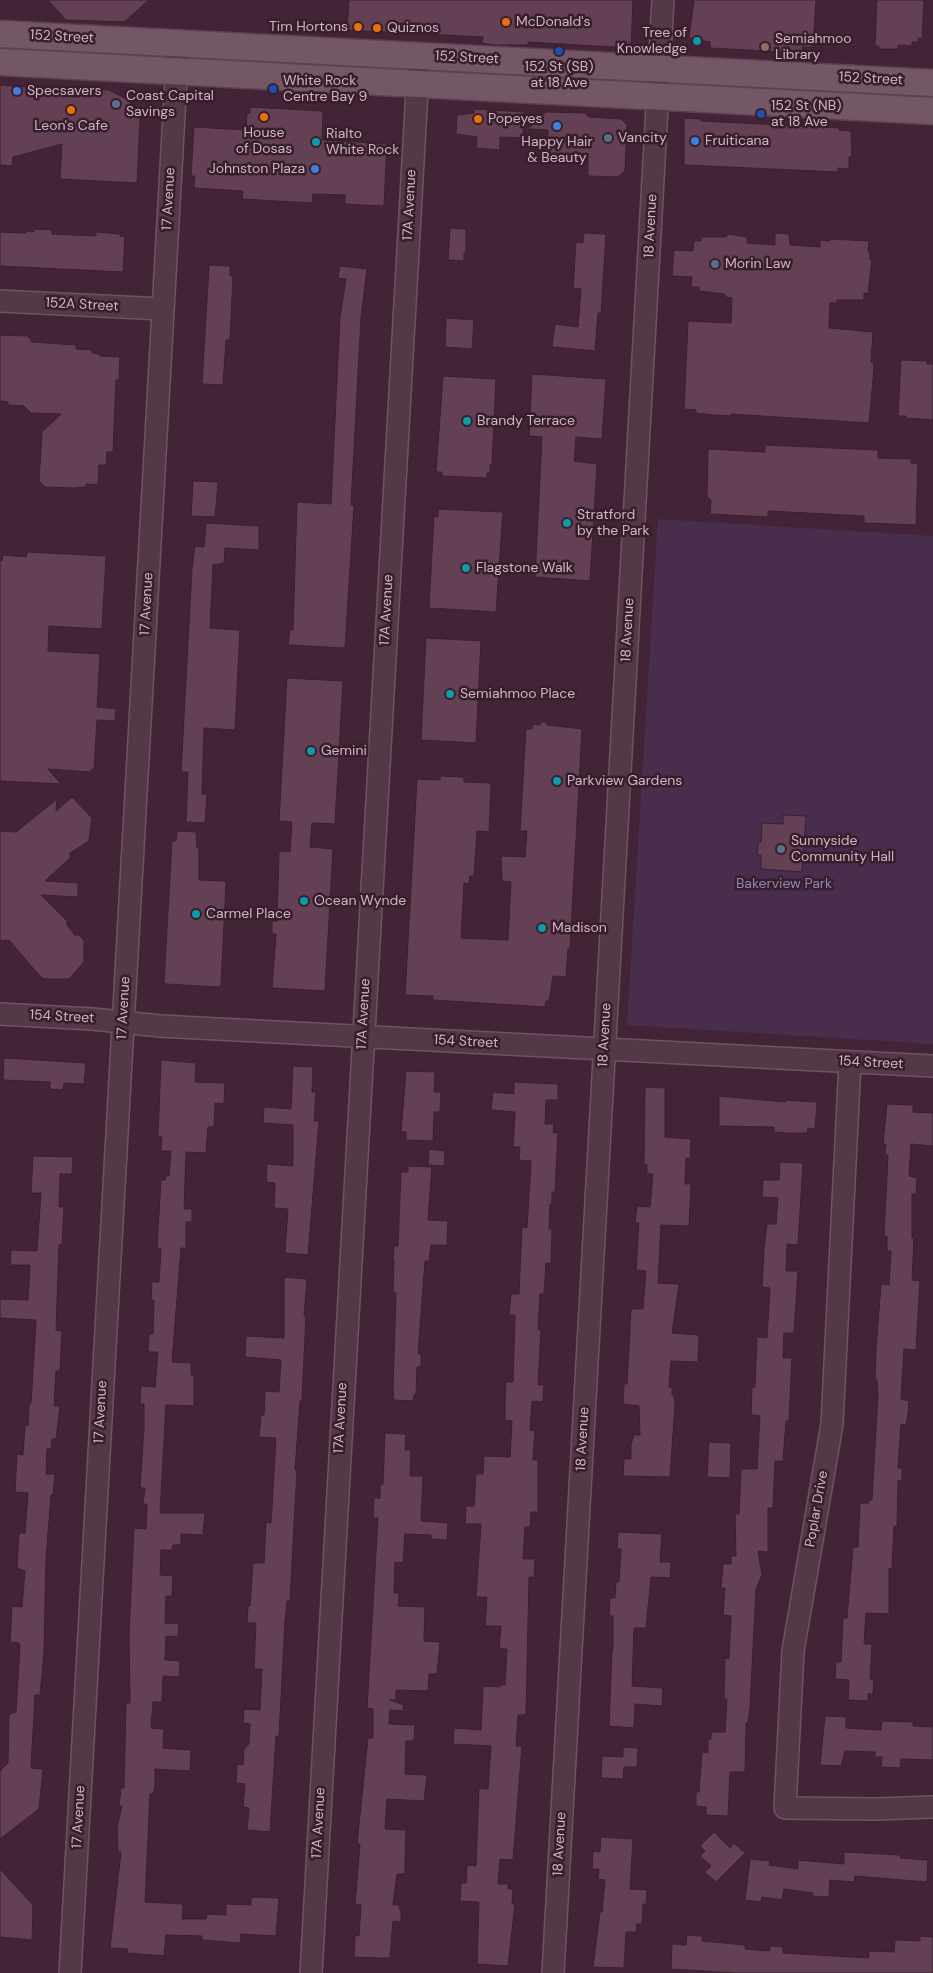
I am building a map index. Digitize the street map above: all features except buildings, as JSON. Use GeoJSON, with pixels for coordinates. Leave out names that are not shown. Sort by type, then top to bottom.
{"type":"FeatureCollection","features":[{"type":"Feature","properties":{"kind":"main road","name":"152 Street"},"geometry":{"type":"LineString","coordinates":[[0,34],[933,83]]}},
{"type":"Feature","properties":{"kind":"main road","name":"152 Street"},"geometry":{"type":"LineString","coordinates":[[0,62],[933,111]]}},
{"type":"Feature","properties":{"kind":"main road"},"geometry":{"type":"LineString","coordinates":[[727,100],[763,91],[782,91],[787,85],[790,74]]}},
{"type":"Feature","properties":{"kind":"street","name":"18 Avenue"},"geometry":{"type":"LineString","coordinates":[[553,1973],[663,0]]}},
{"type":"Feature","properties":{"kind":"street","name":"17 Avenue"},"geometry":{"type":"LineString","coordinates":[[70,1973],[178,43]]}},
{"type":"Feature","properties":{"kind":"street","name":"17A Avenue"},"geometry":{"type":"LineString","coordinates":[[311,1973],[362,1036],[419,55]]}},
{"type":"Feature","properties":{"kind":"street","name":"152A Street"},"geometry":{"type":"LineString","coordinates":[[0,300],[163,309]]}},
{"type":"Feature","properties":{"kind":"street","name":"154 Street"},"geometry":{"type":"LineString","coordinates":[[0,1014],[362,1036],[933,1066]]}},
{"type":"Feature","properties":{"kind":"street","name":"Poplar Drive"},"geometry":{"type":"LineString","coordinates":[[850,1062],[832,1424],[793,1651],[785,1808],[876,1809],[933,1807]]}},
{"type":"Feature","properties":{"kind":"green space","name":"Bakerview Park"},"geometry":{"type":"Polygon","coordinates":[[[658,519],[933,536],[933,1044],[627,1025],[658,519]]]}},
{"type":"Feature","properties":{"kind":"place","name":"McDonald's"},"geometry":{"type":"Point","coordinates":[506,22]}},
{"type":"Feature","properties":{"kind":"place","name":"Tim Hortons"},"geometry":{"type":"Point","coordinates":[358,27]}},
{"type":"Feature","properties":{"kind":"place","name":"Quiznos"},"geometry":{"type":"Point","coordinates":[377,28]}},
{"type":"Feature","properties":{"kind":"place","name":"Tree of Knowledge"},"geometry":{"type":"Point","coordinates":[697,41]}},
{"type":"Feature","properties":{"kind":"place","name":"Semiahmoo Library"},"geometry":{"type":"Point","coordinates":[765,47]}},
{"type":"Feature","properties":{"kind":"place","name":"152 St (SB) at 18 Ave"},"geometry":{"type":"Point","coordinates":[559,51]}},
{"type":"Feature","properties":{"kind":"place","name":"White Rock Centre Bay 9"},"geometry":{"type":"Point","coordinates":[273,89]}},
{"type":"Feature","properties":{"kind":"place","name":"Specsavers"},"geometry":{"type":"Point","coordinates":[17,91]}},
{"type":"Feature","properties":{"kind":"place","name":"Coast Capital Savings"},"geometry":{"type":"Point","coordinates":[116,104]}},
{"type":"Feature","properties":{"kind":"place","name":"Leon's Cafe"},"geometry":{"type":"Point","coordinates":[71,110]}},
{"type":"Feature","properties":{"kind":"place","name":"152 St (NB) at 18 Ave"},"geometry":{"type":"Point","coordinates":[761,114]}},
{"type":"Feature","properties":{"kind":"place","name":"House of Dosas"},"geometry":{"type":"Point","coordinates":[264,117]}},
{"type":"Feature","properties":{"kind":"place","name":"Popeyes"},"geometry":{"type":"Point","coordinates":[478,119]}},
{"type":"Feature","properties":{"kind":"place","name":"Happy Hair & Beauty"},"geometry":{"type":"Point","coordinates":[557,126]}},
{"type":"Feature","properties":{"kind":"place","name":"Vancity"},"geometry":{"type":"Point","coordinates":[608,138]}},
{"type":"Feature","properties":{"kind":"place","name":"Fruiticana"},"geometry":{"type":"Point","coordinates":[695,141]}},
{"type":"Feature","properties":{"kind":"place","name":"Rialto White Rock"},"geometry":{"type":"Point","coordinates":[316,142]}},
{"type":"Feature","properties":{"kind":"place","name":"Johnston Plaza"},"geometry":{"type":"Point","coordinates":[315,169]}},
{"type":"Feature","properties":{"kind":"place","name":"Morin Law"},"geometry":{"type":"Point","coordinates":[715,264]}},
{"type":"Feature","properties":{"kind":"place","name":"Brandy Terrace"},"geometry":{"type":"Point","coordinates":[467,421]}},
{"type":"Feature","properties":{"kind":"place","name":"Stratford by the Park"},"geometry":{"type":"Point","coordinates":[567,523]}},
{"type":"Feature","properties":{"kind":"place","name":"Flagstone Walk"},"geometry":{"type":"Point","coordinates":[466,568]}},
{"type":"Feature","properties":{"kind":"place","name":"Semiahmoo Place"},"geometry":{"type":"Point","coordinates":[450,694]}},
{"type":"Feature","properties":{"kind":"place","name":"Gemini"},"geometry":{"type":"Point","coordinates":[311,751]}},
{"type":"Feature","properties":{"kind":"place","name":"Parkview Gardens"},"geometry":{"type":"Point","coordinates":[557,781]}},
{"type":"Feature","properties":{"kind":"place","name":"Sunnyside Community Hall"},"geometry":{"type":"Point","coordinates":[781,849]}},
{"type":"Feature","properties":{"kind":"place","name":"Ocean Wynde"},"geometry":{"type":"Point","coordinates":[304,901]}},
{"type":"Feature","properties":{"kind":"place","name":"Carmel Place"},"geometry":{"type":"Point","coordinates":[196,914]}},
{"type":"Feature","properties":{"kind":"place","name":"Madison"},"geometry":{"type":"Point","coordinates":[542,928]}}]}
